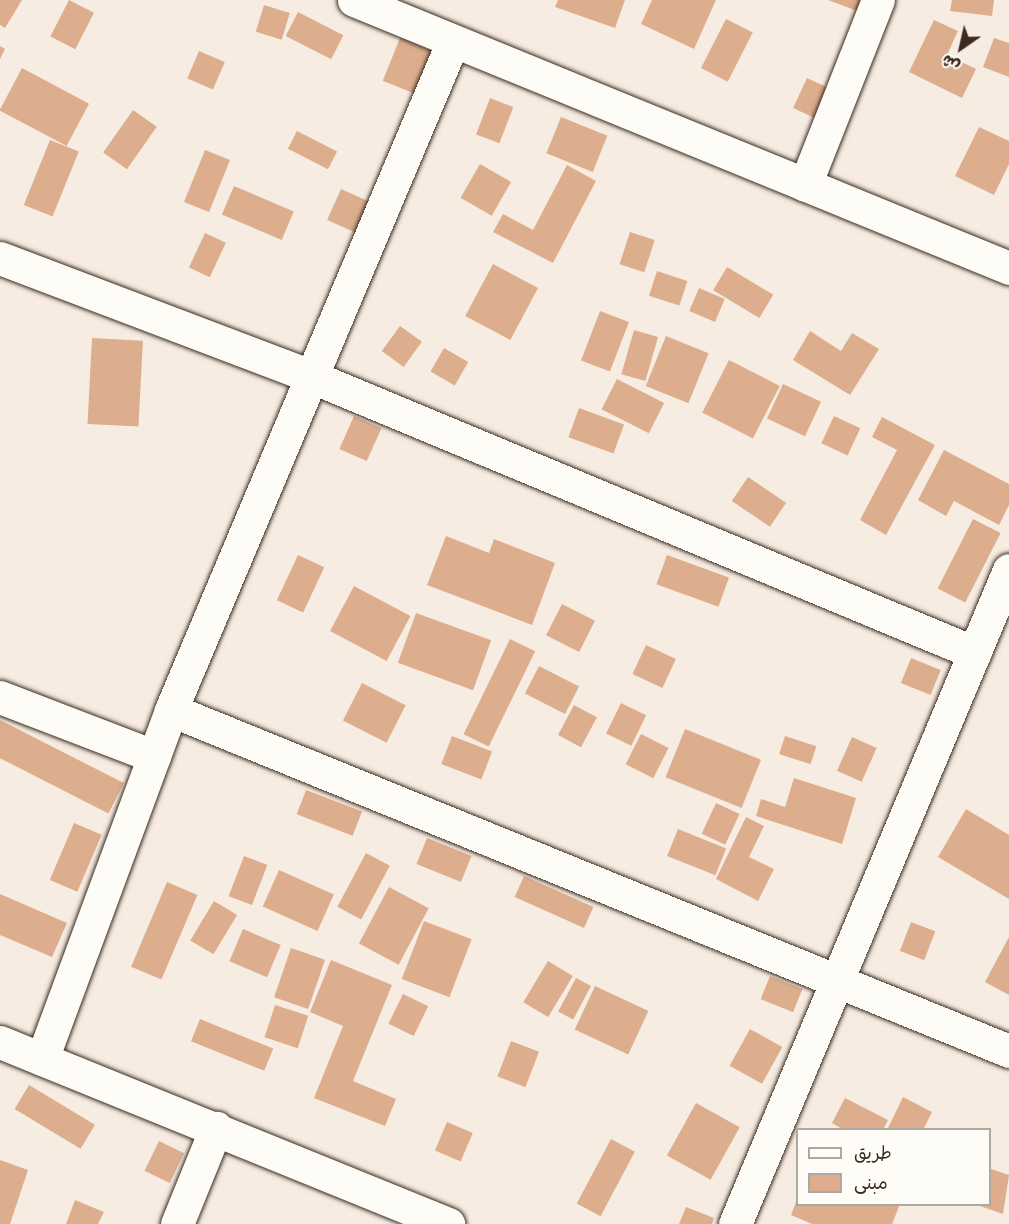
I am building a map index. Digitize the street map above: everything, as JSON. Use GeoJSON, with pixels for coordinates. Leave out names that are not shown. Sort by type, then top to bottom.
{"type":"FeatureCollection","features":[{"type":"Feature","properties":{"kind":"street"},"geometry":{"type":"LineString","coordinates":[[354,0],[1009,268]]}},
{"type":"Feature","properties":{"kind":"street"},"geometry":{"type":"LineString","coordinates":[[805,185],[878,0]]}},
{"type":"Feature","properties":{"kind":"street"},"geometry":{"type":"LineString","coordinates":[[42,1059],[171,710],[453,41]]}},
{"type":"Feature","properties":{"kind":"street"},"geometry":{"type":"LineString","coordinates":[[0,258],[310,376],[975,653]]}},
{"type":"Feature","properties":{"kind":"street"},"geometry":{"type":"LineString","coordinates":[[735,1224],[1009,570]]}},
{"type":"Feature","properties":{"kind":"street"},"geometry":{"type":"LineString","coordinates":[[0,697],[154,756]]}},
{"type":"Feature","properties":{"kind":"street"},"geometry":{"type":"LineString","coordinates":[[171,710],[1009,1051]]}},
{"type":"Feature","properties":{"kind":"street"},"geometry":{"type":"LineString","coordinates":[[0,1042],[449,1224]]}},
{"type":"Feature","properties":{"kind":"street"},"geometry":{"type":"LineString","coordinates":[[177,1224],[216,1128]]}},
{"type":"Feature","properties":{"kind":"building"},"geometry":{"type":"Polygon","coordinates":[[[0,0],[22,0],[5,28],[0,25],[0,0]]]}},
{"type":"Feature","properties":{"kind":"building"},"geometry":{"type":"Polygon","coordinates":[[[69,0],[94,13],[75,49],[50,37],[69,0]]]}},
{"type":"Feature","properties":{"kind":"building"},"geometry":{"type":"Polygon","coordinates":[[[558,0],[625,0],[615,28],[555,7],[558,0]]]}},
{"type":"Feature","properties":{"kind":"building"},"geometry":{"type":"Polygon","coordinates":[[[652,0],[716,0],[694,49],[641,24],[652,0]]]}},
{"type":"Feature","properties":{"kind":"building"},"geometry":{"type":"Polygon","coordinates":[[[828,0],[864,0],[860,12],[828,0]]]}},
{"type":"Feature","properties":{"kind":"building"},"geometry":{"type":"Polygon","coordinates":[[[952,0],[994,0],[992,16],[950,11],[952,0]]]}},
{"type":"Feature","properties":{"kind":"building"},"geometry":{"type":"Polygon","coordinates":[[[264,5],[290,13],[282,40],[256,32],[264,5]]]}},
{"type":"Feature","properties":{"kind":"building"},"geometry":{"type":"Polygon","coordinates":[[[298,12],[343,35],[331,59],[286,36],[298,12]]]}},
{"type":"Feature","properties":{"kind":"building"},"geometry":{"type":"Polygon","coordinates":[[[726,19],[753,33],[728,82],[701,68],[726,19]]]}},
{"type":"Feature","properties":{"kind":"building"},"geometry":{"type":"Polygon","coordinates":[[[934,20],[958,31],[947,55],[976,69],[962,98],[909,72],[934,20]]]}},
{"type":"Feature","properties":{"kind":"building"},"geometry":{"type":"Polygon","coordinates":[[[400,38],[442,55],[424,98],[383,81],[400,38]]]}},
{"type":"Feature","properties":{"kind":"building"},"geometry":{"type":"Polygon","coordinates":[[[994,38],[1009,43],[1009,77],[983,67],[994,38]]]}},
{"type":"Feature","properties":{"kind":"building"},"geometry":{"type":"Polygon","coordinates":[[[0,46],[5,49],[0,59],[0,46]]]}},
{"type":"Feature","properties":{"kind":"building"},"geometry":{"type":"Polygon","coordinates":[[[199,51],[225,62],[213,90],[187,79],[199,51]]]}},
{"type":"Feature","properties":{"kind":"building"},"geometry":{"type":"Polygon","coordinates":[[[22,68],[89,104],[67,146],[0,111],[22,68]]]}},
{"type":"Feature","properties":{"kind":"building"},"geometry":{"type":"Polygon","coordinates":[[[807,78],[831,89],[817,119],[793,108],[807,78]]]}},
{"type":"Feature","properties":{"kind":"building"},"geometry":{"type":"Polygon","coordinates":[[[490,98],[513,107],[499,143],[476,134],[490,98]]]}},
{"type":"Feature","properties":{"kind":"building"},"geometry":{"type":"Polygon","coordinates":[[[133,110],[157,127],[127,169],[103,153],[133,110]]]}},
{"type":"Feature","properties":{"kind":"building"},"geometry":{"type":"Polygon","coordinates":[[[561,117],[607,136],[593,172],[546,153],[561,117]]]}},
{"type":"Feature","properties":{"kind":"building"},"geometry":{"type":"Polygon","coordinates":[[[979,127],[1009,141],[1009,164],[994,195],[955,176],[979,127]]]}},
{"type":"Feature","properties":{"kind":"building"},"geometry":{"type":"Polygon","coordinates":[[[297,131],[337,151],[328,169],[288,149],[297,131]]]}},
{"type":"Feature","properties":{"kind":"building"},"geometry":{"type":"Polygon","coordinates":[[[50,140],[79,152],[53,217],[24,205],[50,140]]]}},
{"type":"Feature","properties":{"kind":"building"},"geometry":{"type":"Polygon","coordinates":[[[205,150],[230,160],[209,212],[184,202],[205,150]]]}},
{"type":"Feature","properties":{"kind":"building"},"geometry":{"type":"Polygon","coordinates":[[[480,164],[511,182],[492,216],[460,198],[480,164]]]}},
{"type":"Feature","properties":{"kind":"building"},"geometry":{"type":"Polygon","coordinates":[[[567,165],[596,181],[553,263],[493,232],[503,214],[533,230],[567,165]]]}},
{"type":"Feature","properties":{"kind":"building"},"geometry":{"type":"Polygon","coordinates":[[[234,186],[294,211],[282,240],[222,215],[234,186]]]}},
{"type":"Feature","properties":{"kind":"building"},"geometry":{"type":"Polygon","coordinates":[[[341,189],[373,203],[359,234],[327,220],[341,189]]]}},
{"type":"Feature","properties":{"kind":"building"},"geometry":{"type":"Polygon","coordinates":[[[630,232],[655,240],[644,272],[619,264],[630,232]]]}},
{"type":"Feature","properties":{"kind":"building"},"geometry":{"type":"Polygon","coordinates":[[[205,233],[226,243],[210,277],[189,267],[205,233]]]}},
{"type":"Feature","properties":{"kind":"building"},"geometry":{"type":"Polygon","coordinates":[[[493,264],[538,288],[510,340],[465,316],[493,264]]]}},
{"type":"Feature","properties":{"kind":"building"},"geometry":{"type":"Polygon","coordinates":[[[727,267],[773,295],[759,318],[713,290],[727,267]]]}},
{"type":"Feature","properties":{"kind":"building"},"geometry":{"type":"Polygon","coordinates":[[[657,271],[687,281],[679,306],[649,296],[657,271]]]}},
{"type":"Feature","properties":{"kind":"building"},"geometry":{"type":"Polygon","coordinates":[[[699,288],[725,299],[715,322],[689,311],[699,288]]]}},
{"type":"Feature","properties":{"kind":"building"},"geometry":{"type":"Polygon","coordinates":[[[600,311],[629,322],[610,372],[581,360],[600,311]]]}},
{"type":"Feature","properties":{"kind":"building"},"geometry":{"type":"Polygon","coordinates":[[[400,326],[422,342],[404,367],[382,351],[400,326]]]}},
{"type":"Feature","properties":{"kind":"building"},"geometry":{"type":"Polygon","coordinates":[[[634,330],[658,337],[645,381],[621,374],[634,330]]]}},
{"type":"Feature","properties":{"kind":"building"},"geometry":{"type":"Polygon","coordinates":[[[810,331],[841,351],[852,333],[879,349],[850,395],[793,360],[810,331]]]}},
{"type":"Feature","properties":{"kind":"building"},"geometry":{"type":"Polygon","coordinates":[[[666,336],[709,353],[688,403],[646,386],[666,336]]]}},
{"type":"Feature","properties":{"kind":"building"},"geometry":{"type":"Polygon","coordinates":[[[92,338],[143,341],[138,427],[87,424],[92,338]]]}},
{"type":"Feature","properties":{"kind":"building"},"geometry":{"type":"Polygon","coordinates":[[[444,348],[468,362],[455,385],[430,371],[444,348]]]}},
{"type":"Feature","properties":{"kind":"building"},"geometry":{"type":"Polygon","coordinates":[[[729,360],[780,386],[753,438],[702,413],[729,360]]]}},
{"type":"Feature","properties":{"kind":"building"},"geometry":{"type":"Polygon","coordinates":[[[617,379],[664,403],[649,433],[602,409],[617,379]]]}},
{"type":"Feature","properties":{"kind":"building"},"geometry":{"type":"Polygon","coordinates":[[[783,384],[821,402],[805,436],[767,418],[783,384]]]}},
{"type":"Feature","properties":{"kind":"building"},"geometry":{"type":"Polygon","coordinates":[[[579,408],[624,424],[614,454],[568,437],[579,408]]]}},
{"type":"Feature","properties":{"kind":"building"},"geometry":{"type":"Polygon","coordinates":[[[354,416],[381,428],[367,461],[339,449],[354,416]]]}},
{"type":"Feature","properties":{"kind":"building"},"geometry":{"type":"Polygon","coordinates":[[[834,416],[860,428],[848,455],[821,443],[834,416]]]}},
{"type":"Feature","properties":{"kind":"building"},"geometry":{"type":"Polygon","coordinates":[[[882,417],[935,445],[886,535],[860,520],[897,450],[872,437],[882,417]]]}},
{"type":"Feature","properties":{"kind":"building"},"geometry":{"type":"Polygon","coordinates":[[[944,450],[1009,484],[1009,505],[999,525],[954,501],[946,516],[918,500],[944,450]]]}},
{"type":"Feature","properties":{"kind":"building"},"geometry":{"type":"Polygon","coordinates":[[[748,477],[786,503],[770,527],[732,501],[748,477]]]}},
{"type":"Feature","properties":{"kind":"building"},"geometry":{"type":"Polygon","coordinates":[[[973,519],[1001,533],[965,603],[938,588],[973,519]]]}},
{"type":"Feature","properties":{"kind":"building"},"geometry":{"type":"Polygon","coordinates":[[[446,536],[489,553],[494,539],[555,563],[532,625],[427,585],[446,536]]]}},
{"type":"Feature","properties":{"kind":"building"},"geometry":{"type":"Polygon","coordinates":[[[298,555],[324,567],[303,613],[277,600],[298,555]]]}},
{"type":"Feature","properties":{"kind":"building"},"geometry":{"type":"Polygon","coordinates":[[[667,555],[729,578],[718,607],[656,584],[667,555]]]}},
{"type":"Feature","properties":{"kind":"building"},"geometry":{"type":"Polygon","coordinates":[[[354,586],[411,616],[387,661],[330,631],[354,586]]]}},
{"type":"Feature","properties":{"kind":"building"},"geometry":{"type":"Polygon","coordinates":[[[562,604],[595,621],[579,652],[546,635],[562,604]]]}},
{"type":"Feature","properties":{"kind":"building"},"geometry":{"type":"Polygon","coordinates":[[[416,613],[491,640],[473,690],[398,663],[416,613]]]}},
{"type":"Feature","properties":{"kind":"building"},"geometry":{"type":"Polygon","coordinates":[[[510,639],[535,651],[489,747],[464,734],[510,639]]]}},
{"type":"Feature","properties":{"kind":"building"},"geometry":{"type":"Polygon","coordinates":[[[646,645],[676,659],[662,688],[632,674],[646,645]]]}},
{"type":"Feature","properties":{"kind":"building"},"geometry":{"type":"Polygon","coordinates":[[[911,658],[941,670],[931,695],[901,683],[911,658]]]}},
{"type":"Feature","properties":{"kind":"building"},"geometry":{"type":"Polygon","coordinates":[[[539,666],[579,686],[565,714],[525,694],[539,666]]]}},
{"type":"Feature","properties":{"kind":"building"},"geometry":{"type":"Polygon","coordinates":[[[362,683],[406,705],[387,743],[343,720],[362,683]]]}},
{"type":"Feature","properties":{"kind":"building"},"geometry":{"type":"Polygon","coordinates":[[[621,703],[646,715],[631,746],[606,734],[621,703]]]}},
{"type":"Feature","properties":{"kind":"building"},"geometry":{"type":"Polygon","coordinates":[[[574,705],[597,717],[581,747],[558,735],[574,705]]]}},
{"type":"Feature","properties":{"kind":"building"},"geometry":{"type":"Polygon","coordinates":[[[0,720],[124,783],[108,813],[0,758],[0,720]]]}},
{"type":"Feature","properties":{"kind":"building"},"geometry":{"type":"Polygon","coordinates":[[[685,729],[761,760],[742,808],[666,777],[685,729]]]}},
{"type":"Feature","properties":{"kind":"building"},"geometry":{"type":"Polygon","coordinates":[[[641,734],[669,748],[653,778],[626,764],[641,734]]]}},
{"type":"Feature","properties":{"kind":"building"},"geometry":{"type":"Polygon","coordinates":[[[452,736],[492,751],[481,779],[441,764],[452,736]]]}},
{"type":"Feature","properties":{"kind":"building"},"geometry":{"type":"Polygon","coordinates":[[[785,736],[816,746],[811,764],[779,754],[785,736]]]}},
{"type":"Feature","properties":{"kind":"building"},"geometry":{"type":"Polygon","coordinates":[[[852,737],[877,748],[862,782],[837,771],[852,737]]]}},
{"type":"Feature","properties":{"kind":"building"},"geometry":{"type":"Polygon","coordinates":[[[794,778],[856,798],[842,844],[756,816],[761,799],[785,807],[794,778]]]}},
{"type":"Feature","properties":{"kind":"building"},"geometry":{"type":"Polygon","coordinates":[[[306,790],[362,812],[353,836],[297,814],[306,790]]]}},
{"type":"Feature","properties":{"kind":"building"},"geometry":{"type":"Polygon","coordinates":[[[716,803],[740,814],[725,845],[702,834],[716,803]]]}},
{"type":"Feature","properties":{"kind":"building"},"geometry":{"type":"Polygon","coordinates":[[[966,809],[1009,835],[1009,899],[938,857],[966,809]]]}},
{"type":"Feature","properties":{"kind":"building"},"geometry":{"type":"Polygon","coordinates":[[[746,817],[764,826],[749,857],[774,869],[758,901],[716,879],[746,817]]]}},
{"type":"Feature","properties":{"kind":"building"},"geometry":{"type":"Polygon","coordinates":[[[74,823],[102,835],[77,892],[50,880],[74,823]]]}},
{"type":"Feature","properties":{"kind":"building"},"geometry":{"type":"Polygon","coordinates":[[[678,829],[726,848],[715,875],[667,856],[678,829]]]}},
{"type":"Feature","properties":{"kind":"building"},"geometry":{"type":"Polygon","coordinates":[[[427,838],[472,856],[461,882],[417,864],[427,838]]]}},
{"type":"Feature","properties":{"kind":"building"},"geometry":{"type":"Polygon","coordinates":[[[366,853],[390,866],[361,920],[337,907],[366,853]]]}},
{"type":"Feature","properties":{"kind":"building"},"geometry":{"type":"Polygon","coordinates":[[[244,856],[267,865],[252,905],[229,896],[244,856]]]}},
{"type":"Feature","properties":{"kind":"building"},"geometry":{"type":"Polygon","coordinates":[[[279,870],[334,894],[318,931],[263,907],[279,870]]]}},
{"type":"Feature","properties":{"kind":"building"},"geometry":{"type":"Polygon","coordinates":[[[524,876],[593,907],[584,928],[515,897],[524,876]]]}},
{"type":"Feature","properties":{"kind":"building"},"geometry":{"type":"Polygon","coordinates":[[[167,882],[197,895],[161,980],[131,967],[167,882]]]}},
{"type":"Feature","properties":{"kind":"building"},"geometry":{"type":"Polygon","coordinates":[[[389,887],[429,908],[399,965],[359,944],[389,887]]]}},
{"type":"Feature","properties":{"kind":"building"},"geometry":{"type":"Polygon","coordinates":[[[0,894],[67,923],[52,957],[0,935],[0,894]]]}},
{"type":"Feature","properties":{"kind":"building"},"geometry":{"type":"Polygon","coordinates":[[[214,901],[237,915],[213,954],[190,940],[214,901]]]}},
{"type":"Feature","properties":{"kind":"building"},"geometry":{"type":"Polygon","coordinates":[[[424,921],[472,939],[449,997],[402,979],[424,921]]]}},
{"type":"Feature","properties":{"kind":"building"},"geometry":{"type":"Polygon","coordinates":[[[911,922],[935,931],[924,960],[900,951],[911,922]]]}},
{"type":"Feature","properties":{"kind":"building"},"geometry":{"type":"Polygon","coordinates":[[[243,929],[281,945],[267,977],[229,961],[243,929]]]}},
{"type":"Feature","properties":{"kind":"building"},"geometry":{"type":"Polygon","coordinates":[[[1009,937],[1009,995],[985,982],[1009,937]]]}},
{"type":"Feature","properties":{"kind":"building"},"geometry":{"type":"Polygon","coordinates":[[[291,948],[325,960],[308,1009],[274,997],[291,948]]]}},
{"type":"Feature","properties":{"kind":"building"},"geometry":{"type":"Polygon","coordinates":[[[331,960],[392,985],[353,1081],[396,1099],[385,1126],[314,1098],[343,1026],[310,1012],[331,960]]]}},
{"type":"Feature","properties":{"kind":"building"},"geometry":{"type":"Polygon","coordinates":[[[548,961],[573,976],[548,1017],[523,1002],[548,961]]]}},
{"type":"Feature","properties":{"kind":"building"},"geometry":{"type":"Polygon","coordinates":[[[770,976],[802,989],[793,1012],[761,999],[770,976]]]}},
{"type":"Feature","properties":{"kind":"building"},"geometry":{"type":"Polygon","coordinates":[[[576,978],[591,986],[573,1020],[558,1012],[576,978]]]}},
{"type":"Feature","properties":{"kind":"building"},"geometry":{"type":"Polygon","coordinates":[[[595,986],[648,1011],[628,1054],[575,1030],[595,986]]]}},
{"type":"Feature","properties":{"kind":"building"},"geometry":{"type":"Polygon","coordinates":[[[403,994],[428,1006],[414,1036],[389,1024],[403,994]]]}},
{"type":"Feature","properties":{"kind":"building"},"geometry":{"type":"Polygon","coordinates":[[[275,1005],[308,1016],[298,1048],[264,1037],[275,1005]]]}},
{"type":"Feature","properties":{"kind":"building"},"geometry":{"type":"Polygon","coordinates":[[[200,1019],[273,1049],[264,1071],[191,1041],[200,1019]]]}},
{"type":"Feature","properties":{"kind":"building"},"geometry":{"type":"Polygon","coordinates":[[[750,1029],[782,1047],[762,1084],[730,1066],[750,1029]]]}},
{"type":"Feature","properties":{"kind":"building"},"geometry":{"type":"Polygon","coordinates":[[[511,1041],[539,1052],[525,1087],[497,1076],[511,1041]]]}},
{"type":"Feature","properties":{"kind":"building"},"geometry":{"type":"Polygon","coordinates":[[[29,1085],[95,1125],[81,1149],[15,1109],[29,1085]]]}},
{"type":"Feature","properties":{"kind":"building"},"geometry":{"type":"Polygon","coordinates":[[[903,1097],[932,1112],[924,1128],[888,1128],[903,1097]]]}},
{"type":"Feature","properties":{"kind":"building"},"geometry":{"type":"Polygon","coordinates":[[[845,1098],[888,1120],[884,1128],[841,1128],[832,1123],[845,1098]]]}},
{"type":"Feature","properties":{"kind":"building"},"geometry":{"type":"Polygon","coordinates":[[[696,1103],[740,1127],[711,1180],[667,1155],[696,1103]]]}},
{"type":"Feature","properties":{"kind":"building"},"geometry":{"type":"Polygon","coordinates":[[[447,1122],[473,1133],[461,1161],[435,1151],[447,1122]]]}},
{"type":"Feature","properties":{"kind":"building"},"geometry":{"type":"Polygon","coordinates":[[[611,1139],[635,1152],[601,1216],[577,1203],[611,1139]]]}},
{"type":"Feature","properties":{"kind":"building"},"geometry":{"type":"Polygon","coordinates":[[[159,1141],[184,1153],[170,1183],[145,1171],[159,1141]]]}},
{"type":"Feature","properties":{"kind":"building"},"geometry":{"type":"Polygon","coordinates":[[[0,1160],[28,1170],[10,1224],[0,1224],[0,1160]]]}},
{"type":"Feature","properties":{"kind":"building"},"geometry":{"type":"Polygon","coordinates":[[[991,1169],[1009,1175],[1003,1214],[980,1206],[991,1206],[991,1169]]]}},
{"type":"Feature","properties":{"kind":"building"},"geometry":{"type":"Polygon","coordinates":[[[75,1200],[104,1212],[98,1224],[66,1224],[75,1200]]]}},
{"type":"Feature","properties":{"kind":"building"},"geometry":{"type":"Polygon","coordinates":[[[796,1202],[796,1206],[899,1206],[892,1224],[812,1224],[791,1215],[796,1202]]]}},
{"type":"Feature","properties":{"kind":"building"},"geometry":{"type":"Polygon","coordinates":[[[686,1207],[714,1218],[712,1224],[679,1224],[686,1207]]]}}]}
